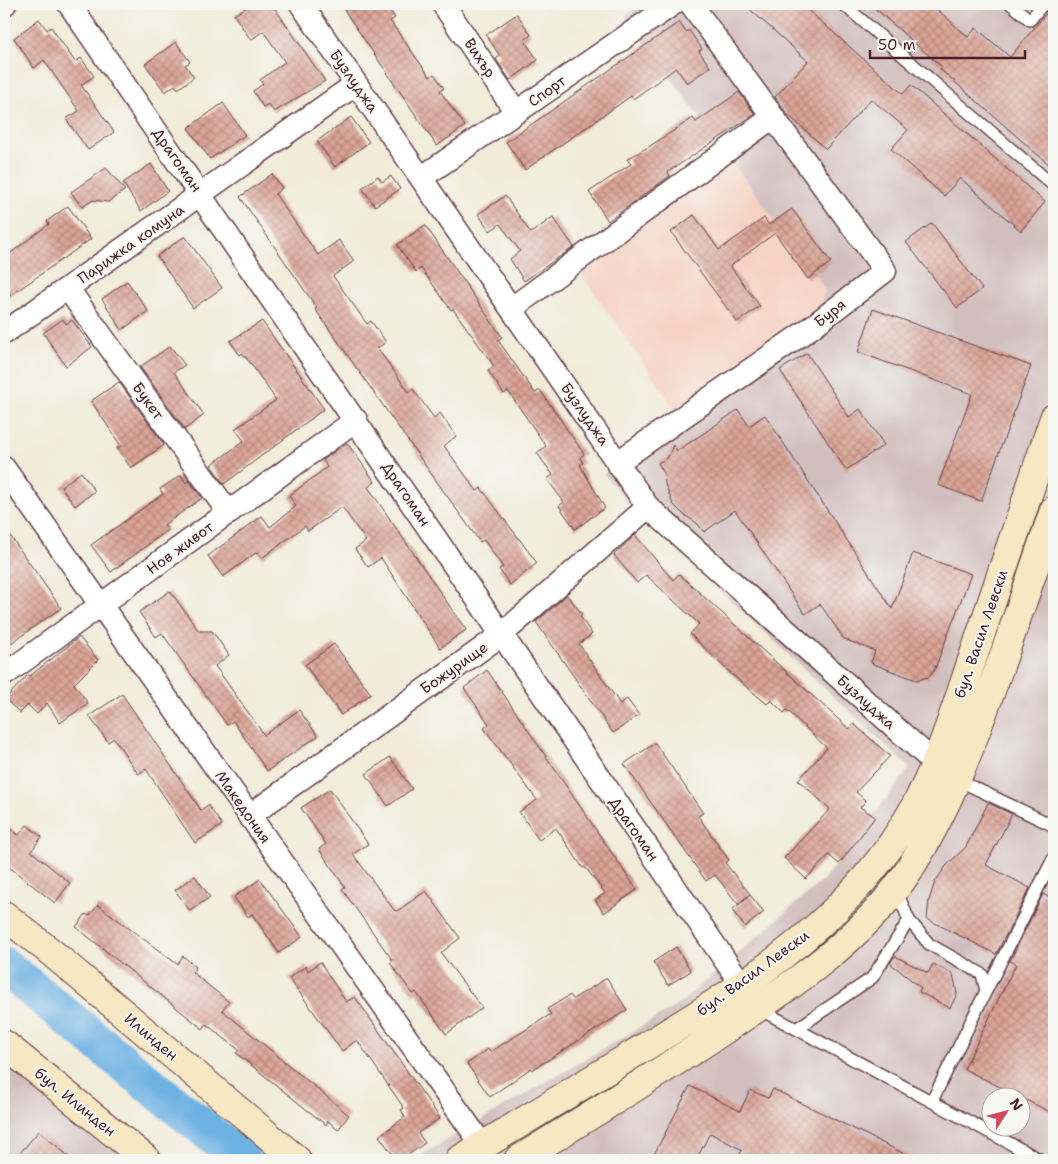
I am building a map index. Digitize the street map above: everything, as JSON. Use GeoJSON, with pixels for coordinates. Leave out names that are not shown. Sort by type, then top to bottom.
{"type":"FeatureCollection","features":[{"type":"Feature","properties":{"kind":"main road","name":"бул. Васил Левски"},"geometry":{"type":"LineString","coordinates":[[459,1160],[742,985],[810,933],[862,882],[902,830],[936,764],[1054,418]]}},
{"type":"Feature","properties":{"kind":"main road","name":"бул. Васил Левски"},"geometry":{"type":"LineString","coordinates":[[518,1160],[758,1008],[828,957],[860,927],[895,888],[908,871],[936,824],[958,780],[1054,510]]}},
{"type":"Feature","properties":{"kind":"main road","name":"Илинден"},"geometry":{"type":"LineString","coordinates":[[4,914],[297,1160]]}},
{"type":"Feature","properties":{"kind":"main road","name":"бул. Илинден"},"geometry":{"type":"LineString","coordinates":[[4,1044],[146,1160]]}},
{"type":"Feature","properties":{"kind":"street","name":"Драгоман"},"geometry":{"type":"LineString","coordinates":[[69,4],[742,985]]}},
{"type":"Feature","properties":{"kind":"street","name":"Бузлуджа"},"geometry":{"type":"LineString","coordinates":[[301,4],[648,507],[936,764]]}},
{"type":"Feature","properties":{"kind":"street","name":"Вихър"},"geometry":{"type":"LineString","coordinates":[[443,4],[516,112]]}},
{"type":"Feature","properties":{"kind":"street","name":"Спорт"},"geometry":{"type":"LineString","coordinates":[[421,178],[673,4]]}},
{"type":"Feature","properties":{"kind":"street","name":"Буря"},"geometry":{"type":"LineString","coordinates":[[618,462],[809,329],[885,271],[691,4]]}},
{"type":"Feature","properties":{"kind":"street","name":"Парижка комуна"},"geometry":{"type":"LineString","coordinates":[[4,334],[356,84]]}},
{"type":"Feature","properties":{"kind":"street"},"geometry":{"type":"LineString","coordinates":[[512,308],[773,117]]}},
{"type":"Feature","properties":{"kind":"street","name":"Букет"},"geometry":{"type":"LineString","coordinates":[[68,289],[229,513]]}},
{"type":"Feature","properties":{"kind":"street","name":"Нов живот"},"geometry":{"type":"LineString","coordinates":[[4,675],[356,420]]}},
{"type":"Feature","properties":{"kind":"street","name":"Македония"},"geometry":{"type":"LineString","coordinates":[[4,468],[483,1146]]}},
{"type":"Feature","properties":{"kind":"street","name":"Божурище"},"geometry":{"type":"LineString","coordinates":[[249,816],[501,635],[648,507]]}},
{"type":"Feature","properties":{"kind":"lane"},"geometry":{"type":"LineString","coordinates":[[843,4],[1054,186]]}},
{"type":"Feature","properties":{"kind":"lane"},"geometry":{"type":"LineString","coordinates":[[1011,4],[1030,20],[1043,4]]}},
{"type":"Feature","properties":{"kind":"lane"},"geometry":{"type":"LineString","coordinates":[[958,780],[1054,826]]}},
{"type":"Feature","properties":{"kind":"lane"},"geometry":{"type":"LineString","coordinates":[[932,1101],[1054,857]]}},
{"type":"Feature","properties":{"kind":"lane"},"geometry":{"type":"LineString","coordinates":[[895,888],[909,920],[929,944],[982,974],[986,992]]}},
{"type":"Feature","properties":{"kind":"lane"},"geometry":{"type":"LineString","coordinates":[[796,1029],[872,978],[909,920]]}},
{"type":"Feature","properties":{"kind":"lane"},"geometry":{"type":"LineString","coordinates":[[758,1008],[1041,1160]]}},
{"type":"Feature","properties":{"kind":"shaded area"},"geometry":{"type":"Polygon","coordinates":[[[643,4],[1054,4],[1054,1160],[413,1160],[678,1005],[823,880],[910,768],[639,515],[604,474],[809,329],[826,290],[626,16],[643,4]]]}},
{"type":"Feature","properties":{"kind":"shaded area"},"geometry":{"type":"Polygon","coordinates":[[[774,131],[878,270],[677,412],[577,268],[774,131]]]}},
{"type":"Feature","properties":{"kind":"shaded area"},"geometry":{"type":"Polygon","coordinates":[[[4,1044],[147,1160],[4,1160],[4,1044]]]}},
{"type":"Feature","properties":{"kind":"building"},"geometry":{"type":"Polygon","coordinates":[[[251,4],[272,4],[325,81],[274,112],[268,104],[263,107],[253,91],[263,84],[260,80],[285,62],[263,31],[251,40],[234,15],[251,4]]]}},
{"type":"Feature","properties":{"kind":"building"},"geometry":{"type":"Polygon","coordinates":[[[340,4],[385,4],[395,18],[390,21],[430,77],[434,74],[444,88],[440,91],[465,126],[437,146],[340,4]]]}},
{"type":"Feature","properties":{"kind":"building"},"geometry":{"type":"Polygon","coordinates":[[[744,4],[801,4],[903,94],[911,85],[1045,202],[1021,231],[960,178],[944,196],[891,149],[908,130],[871,99],[826,149],[786,113],[775,97],[808,61],[744,4]]]}},
{"type":"Feature","properties":{"kind":"building"},"geometry":{"type":"Polygon","coordinates":[[[870,4],[931,4],[968,37],[976,28],[1010,57],[1054,4],[1054,169],[940,69],[942,67],[870,4]]]}},
{"type":"Feature","properties":{"kind":"building"},"geometry":{"type":"Polygon","coordinates":[[[517,14],[531,35],[524,40],[538,60],[510,80],[496,59],[500,56],[486,35],[517,14]]]}},
{"type":"Feature","properties":{"kind":"building"},"geometry":{"type":"Polygon","coordinates":[[[39,19],[47,30],[51,27],[75,62],[81,58],[94,76],[81,85],[114,132],[88,150],[66,119],[79,111],[44,60],[34,68],[14,38],[39,19]]]}},
{"type":"Feature","properties":{"kind":"building"},"geometry":{"type":"Polygon","coordinates":[[[679,22],[686,32],[689,30],[702,49],[699,51],[710,67],[687,83],[676,68],[633,99],[631,96],[525,170],[506,142],[679,22]]]}},
{"type":"Feature","properties":{"kind":"building"},"geometry":{"type":"Polygon","coordinates":[[[176,42],[190,62],[185,65],[194,77],[178,89],[175,85],[165,92],[145,64],[176,42]]]}},
{"type":"Feature","properties":{"kind":"building"},"geometry":{"type":"Polygon","coordinates":[[[739,92],[755,114],[668,172],[670,176],[608,221],[589,192],[631,164],[627,159],[693,118],[696,122],[739,92]]]}},
{"type":"Feature","properties":{"kind":"building"},"geometry":{"type":"Polygon","coordinates":[[[223,103],[245,135],[210,159],[188,128],[223,103]]]}},
{"type":"Feature","properties":{"kind":"building"},"geometry":{"type":"Polygon","coordinates":[[[351,117],[369,142],[335,167],[317,141],[351,117]]]}},
{"type":"Feature","properties":{"kind":"building"},"geometry":{"type":"Polygon","coordinates":[[[151,164],[168,191],[141,211],[123,183],[151,164]]]}},
{"type":"Feature","properties":{"kind":"building"},"geometry":{"type":"Polygon","coordinates":[[[106,168],[125,190],[108,202],[93,200],[82,207],[71,192],[106,168]]]}},
{"type":"Feature","properties":{"kind":"building"},"geometry":{"type":"Polygon","coordinates":[[[272,174],[282,188],[275,194],[318,255],[339,240],[354,261],[333,276],[367,324],[371,321],[386,342],[377,348],[409,392],[413,389],[434,418],[440,413],[456,436],[444,446],[477,491],[481,488],[537,563],[510,585],[499,569],[503,567],[484,540],[480,542],[442,489],[315,309],[317,308],[240,197],[272,174]]]}},
{"type":"Feature","properties":{"kind":"building"},"geometry":{"type":"Polygon","coordinates":[[[378,176],[382,182],[391,176],[400,189],[375,206],[362,188],[378,176]]]}},
{"type":"Feature","properties":{"kind":"building"},"geometry":{"type":"Polygon","coordinates":[[[505,196],[531,233],[553,217],[574,247],[524,281],[510,259],[520,251],[500,224],[490,231],[478,214],[505,196]]]}},
{"type":"Feature","properties":{"kind":"building"},"geometry":{"type":"Polygon","coordinates":[[[68,206],[91,239],[4,300],[4,258],[49,224],[47,221],[68,206]]]}},
{"type":"Feature","properties":{"kind":"building"},"geometry":{"type":"Polygon","coordinates":[[[792,209],[831,262],[808,279],[775,233],[730,266],[760,306],[737,322],[671,232],[694,215],[719,250],[764,218],[769,225],[792,209]]]}},
{"type":"Feature","properties":{"kind":"building"},"geometry":{"type":"Polygon","coordinates":[[[932,223],[982,289],[957,308],[906,242],[932,223]]]}},
{"type":"Feature","properties":{"kind":"building"},"geometry":{"type":"Polygon","coordinates":[[[425,225],[502,337],[498,340],[535,393],[540,390],[584,454],[580,458],[583,463],[580,465],[605,508],[575,529],[559,506],[564,502],[547,479],[553,475],[537,453],[546,446],[508,391],[504,394],[488,371],[494,366],[453,309],[451,310],[421,268],[416,272],[397,245],[425,225]]]}},
{"type":"Feature","properties":{"kind":"building"},"geometry":{"type":"Polygon","coordinates":[[[185,236],[222,288],[193,308],[157,256],[185,236]]]}},
{"type":"Feature","properties":{"kind":"building"},"geometry":{"type":"Polygon","coordinates":[[[127,281],[148,311],[122,330],[102,299],[127,281]]]}},
{"type":"Feature","properties":{"kind":"building"},"geometry":{"type":"Polygon","coordinates":[[[873,309],[1031,366],[981,501],[938,485],[972,394],[858,352],[873,309]]]}},
{"type":"Feature","properties":{"kind":"building"},"geometry":{"type":"Polygon","coordinates":[[[63,319],[66,324],[72,320],[92,347],[66,366],[43,333],[63,319]]]}},
{"type":"Feature","properties":{"kind":"building"},"geometry":{"type":"Polygon","coordinates":[[[262,321],[324,409],[224,484],[211,465],[244,441],[235,429],[276,400],[252,365],[242,353],[240,355],[230,341],[262,321]]]}},
{"type":"Feature","properties":{"kind":"building"},"geometry":{"type":"Polygon","coordinates":[[[170,346],[185,365],[174,372],[204,415],[185,429],[140,367],[170,346]]]}},
{"type":"Feature","properties":{"kind":"building"},"geometry":{"type":"Polygon","coordinates":[[[807,353],[849,417],[860,409],[884,445],[846,470],[780,370],[807,353]]]}},
{"type":"Feature","properties":{"kind":"building"},"geometry":{"type":"Polygon","coordinates":[[[119,382],[164,445],[131,468],[117,448],[121,446],[91,401],[119,382]]]}},
{"type":"Feature","properties":{"kind":"building"},"geometry":{"type":"Polygon","coordinates":[[[738,410],[749,426],[765,415],[892,609],[913,553],[971,574],[934,671],[929,677],[916,680],[871,663],[875,651],[844,639],[820,604],[805,614],[735,510],[704,532],[697,523],[683,514],[673,504],[665,484],[664,473],[658,463],[668,457],[673,445],[677,451],[738,410]]]}},
{"type":"Feature","properties":{"kind":"building"},"geometry":{"type":"Polygon","coordinates":[[[347,443],[375,482],[368,487],[466,630],[440,648],[381,558],[368,567],[355,549],[366,541],[342,507],[308,531],[305,526],[262,558],[257,552],[223,577],[208,556],[262,516],[270,527],[296,506],[289,496],[327,467],[323,460],[347,443]]]}},
{"type":"Feature","properties":{"kind":"building"},"geometry":{"type":"Polygon","coordinates":[[[81,472],[95,491],[75,506],[61,487],[81,472]]]}},
{"type":"Feature","properties":{"kind":"building"},"geometry":{"type":"Polygon","coordinates":[[[181,475],[186,483],[189,480],[202,498],[164,525],[168,530],[111,572],[91,545],[163,494],[160,489],[181,475]]]}},
{"type":"Feature","properties":{"kind":"building"},"geometry":{"type":"Polygon","coordinates":[[[4,527],[61,608],[4,648],[4,527]]]}},
{"type":"Feature","properties":{"kind":"building"},"geometry":{"type":"Polygon","coordinates":[[[635,535],[673,580],[679,574],[849,729],[854,724],[890,756],[856,792],[866,801],[860,807],[875,817],[839,864],[829,855],[806,879],[784,858],[830,809],[798,780],[827,748],[787,710],[784,713],[771,700],[767,704],[729,672],[690,634],[699,624],[646,575],[637,583],[614,555],[635,535]]]}},
{"type":"Feature","properties":{"kind":"building"},"geometry":{"type":"Polygon","coordinates":[[[170,591],[199,631],[212,631],[229,655],[215,666],[264,735],[299,710],[318,736],[267,771],[233,721],[227,725],[162,633],[156,637],[139,612],[170,591]]]}},
{"type":"Feature","properties":{"kind":"building"},"geometry":{"type":"Polygon","coordinates":[[[567,595],[582,614],[580,616],[592,634],[579,644],[620,704],[627,699],[639,715],[613,733],[536,622],[567,595]]]}},
{"type":"Feature","properties":{"kind":"building"},"geometry":{"type":"Polygon","coordinates":[[[79,637],[98,660],[74,684],[88,703],[60,723],[47,703],[37,714],[28,705],[20,713],[5,699],[28,675],[30,676],[79,637]]]}},
{"type":"Feature","properties":{"kind":"building"},"geometry":{"type":"Polygon","coordinates":[[[334,644],[371,694],[341,715],[305,665],[334,644]]]}},
{"type":"Feature","properties":{"kind":"building"},"geometry":{"type":"Polygon","coordinates":[[[487,670],[637,890],[604,913],[595,900],[605,893],[585,867],[583,868],[556,828],[539,840],[519,812],[537,800],[484,728],[489,724],[464,688],[487,670]]]}},
{"type":"Feature","properties":{"kind":"building"},"geometry":{"type":"Polygon","coordinates":[[[122,694],[201,810],[208,805],[222,825],[195,843],[146,769],[138,774],[114,738],[108,742],[89,716],[122,694]]]}},
{"type":"Feature","properties":{"kind":"building"},"geometry":{"type":"Polygon","coordinates":[[[655,743],[703,813],[698,816],[729,860],[725,863],[750,894],[738,904],[715,875],[706,881],[624,764],[655,743]]]}},
{"type":"Feature","properties":{"kind":"building"},"geometry":{"type":"Polygon","coordinates":[[[390,757],[412,789],[388,806],[366,774],[390,757]]]}},
{"type":"Feature","properties":{"kind":"building"},"geometry":{"type":"Polygon","coordinates":[[[330,789],[368,844],[353,854],[394,910],[397,911],[426,891],[460,938],[441,953],[482,1008],[446,1034],[416,992],[413,994],[390,963],[393,961],[342,889],[345,887],[319,849],[326,844],[301,808],[330,789]]]}},
{"type":"Feature","properties":{"kind":"building"},"geometry":{"type":"Polygon","coordinates":[[[988,803],[1012,814],[986,865],[1030,888],[996,954],[927,919],[929,900],[935,882],[946,866],[966,847],[988,803]]]}},
{"type":"Feature","properties":{"kind":"building"},"geometry":{"type":"Polygon","coordinates":[[[4,823],[19,835],[27,825],[42,837],[31,851],[70,883],[55,903],[4,863],[4,823]]]}},
{"type":"Feature","properties":{"kind":"building"},"geometry":{"type":"Polygon","coordinates":[[[195,876],[210,897],[190,911],[175,890],[195,876]]]}},
{"type":"Feature","properties":{"kind":"building"},"geometry":{"type":"Polygon","coordinates":[[[260,879],[302,937],[279,953],[252,914],[248,917],[234,897],[260,879]]]}},
{"type":"Feature","properties":{"kind":"building"},"geometry":{"type":"Polygon","coordinates":[[[1043,894],[1054,900],[1054,1114],[1030,1102],[1030,1086],[998,1086],[964,1069],[1016,964],[1010,961],[1043,894]]]}},
{"type":"Feature","properties":{"kind":"building"},"geometry":{"type":"Polygon","coordinates":[[[750,895],[764,912],[745,927],[732,910],[750,895]]]}},
{"type":"Feature","properties":{"kind":"building"},"geometry":{"type":"Polygon","coordinates":[[[98,905],[177,964],[183,956],[196,967],[192,972],[229,1002],[222,1010],[349,1115],[338,1130],[328,1121],[326,1125],[236,1053],[239,1050],[206,1024],[203,1029],[76,927],[86,914],[89,916],[98,905]]]}},
{"type":"Feature","properties":{"kind":"building"},"geometry":{"type":"Polygon","coordinates":[[[676,947],[691,971],[668,985],[653,962],[676,947]]]}},
{"type":"Feature","properties":{"kind":"building"},"geometry":{"type":"Polygon","coordinates":[[[895,956],[928,973],[933,964],[953,974],[957,994],[950,1008],[919,992],[921,988],[890,963],[895,956]]]}},
{"type":"Feature","properties":{"kind":"building"},"geometry":{"type":"Polygon","coordinates":[[[320,962],[346,1002],[355,997],[440,1118],[418,1133],[425,1143],[401,1160],[397,1160],[379,1136],[405,1117],[401,1110],[404,1108],[357,1040],[342,1051],[289,978],[306,966],[308,971],[320,962]]]}},
{"type":"Feature","properties":{"kind":"building"},"geometry":{"type":"Polygon","coordinates":[[[607,978],[627,1010],[532,1070],[531,1068],[490,1097],[467,1064],[488,1049],[490,1052],[551,1014],[547,1009],[570,995],[573,999],[607,978]]]}},
{"type":"Feature","properties":{"kind":"building"},"geometry":{"type":"Polygon","coordinates":[[[690,1086],[740,1111],[750,1090],[768,1098],[773,1089],[917,1160],[737,1160],[742,1150],[710,1133],[696,1160],[651,1160],[690,1086]]]}},
{"type":"Feature","properties":{"kind":"building"},"geometry":{"type":"Polygon","coordinates":[[[39,1131],[73,1160],[14,1160],[39,1131]]]}},
{"type":"Feature","properties":{"kind":"waterway"},"geometry":{"type":"LineString","coordinates":[[4,966],[243,1160]]}}]}
